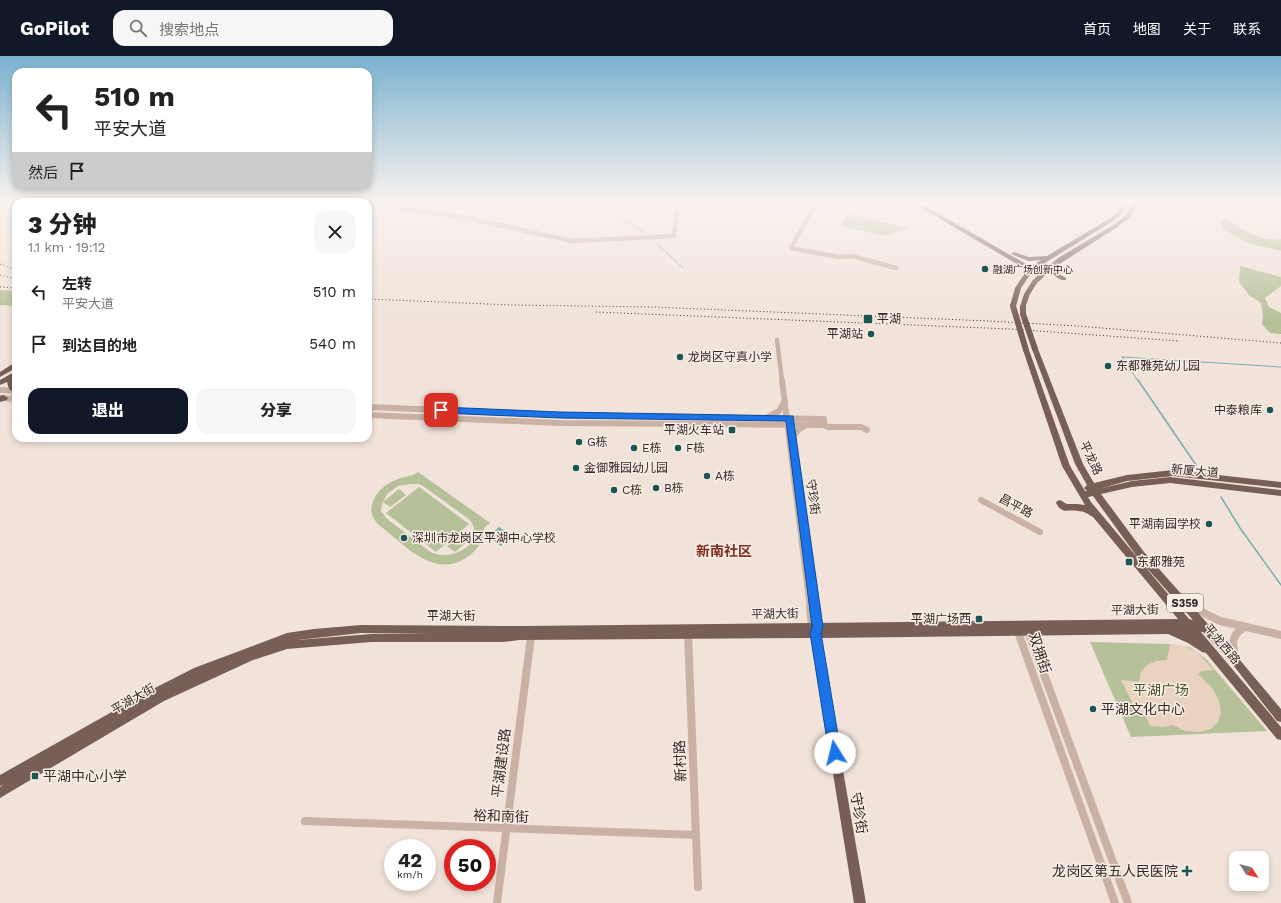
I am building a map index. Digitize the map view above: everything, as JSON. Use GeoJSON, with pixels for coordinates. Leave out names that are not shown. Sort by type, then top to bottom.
{"type":"FeatureCollection","features":[{"type":"Feature","properties":{"kind":"main road"},"geometry":{"type":"LineString","coordinates":[[987,243],[1042,273]]}},
{"type":"Feature","properties":{"kind":"main road"},"geometry":{"type":"LineString","coordinates":[[994,243],[1014,254],[1033,268]]}},
{"type":"Feature","properties":{"kind":"main road","name":"平龙路"},"geometry":{"type":"LineString","coordinates":[[1074,243],[1033,268],[1018,288],[1013,306],[1026,350],[1060,450],[1069,471],[1080,492],[1112,534]]}},
{"type":"Feature","properties":{"kind":"main road","name":"平龙路"},"geometry":{"type":"LineString","coordinates":[[1089,243],[1042,273],[1027,291],[1022,307],[1035,349],[1079,464],[1094,489],[1141,555],[1236,662],[1281,717]]}},
{"type":"Feature","properties":{"kind":"main road"},"geometry":{"type":"LineString","coordinates":[[1014,254],[1033,259],[1051,257]]}},
{"type":"Feature","properties":{"kind":"main road"},"geometry":{"type":"LineString","coordinates":[[1055,264],[1053,269],[1055,273],[1064,279]]}},
{"type":"Feature","properties":{"kind":"main road"},"geometry":{"type":"LineString","coordinates":[[0,374],[12,370]]}},
{"type":"Feature","properties":{"kind":"main road"},"geometry":{"type":"LineString","coordinates":[[0,383],[12,372]]}},
{"type":"Feature","properties":{"kind":"main road"},"geometry":{"type":"LineString","coordinates":[[12,377],[10,383],[12,388]]}},
{"type":"Feature","properties":{"kind":"main road","name":"新厦大道"},"geometry":{"type":"LineString","coordinates":[[1094,489],[1127,478],[1173,473],[1281,485]]}},
{"type":"Feature","properties":{"kind":"main road","name":"新厦大道"},"geometry":{"type":"LineString","coordinates":[[1094,489],[1170,480],[1281,493]]}},
{"type":"Feature","properties":{"kind":"main road"},"geometry":{"type":"LineString","coordinates":[[1080,492],[1094,489]]}},
{"type":"Feature","properties":{"kind":"main road"},"geometry":{"type":"LineString","coordinates":[[1062,506],[1082,507],[1098,517]]}},
{"type":"Feature","properties":{"kind":"main road","name":"平龙西路"},"geometry":{"type":"LineString","coordinates":[[1112,534],[1281,735]]}},
{"type":"Feature","properties":{"kind":"main road","name":"平湖大街"},"geometry":{"type":"LineString","coordinates":[[0,793],[160,698],[252,656],[287,645],[371,638],[503,638],[534,632],[815,629],[1164,630],[1190,627]]}},
{"type":"Feature","properties":{"kind":"main road","name":"平湖大街"},"geometry":{"type":"LineString","coordinates":[[1024,629],[1205,627]]}},
{"type":"Feature","properties":{"kind":"main road","name":"平湖大街"},"geometry":{"type":"LineString","coordinates":[[0,780],[197,671],[287,637],[361,629],[688,634],[815,629]]}},
{"type":"Feature","properties":{"kind":"main road","name":"守珍街"},"geometry":{"type":"LineString","coordinates":[[815,629],[860,903]]}},
{"type":"Feature","properties":{"kind":"main road"},"geometry":{"type":"LineString","coordinates":[[1164,630],[1190,640],[1209,651],[1217,659]]}},
{"type":"Feature","properties":{"kind":"street"},"geometry":{"type":"LineString","coordinates":[[793,248],[796,243]]}},
{"type":"Feature","properties":{"kind":"street"},"geometry":{"type":"LineString","coordinates":[[793,248],[796,243]]}},
{"type":"Feature","properties":{"kind":"street"},"geometry":{"type":"LineString","coordinates":[[793,248],[839,257],[852,256],[896,268]]}},
{"type":"Feature","properties":{"kind":"street","name":"守珍街"},"geometry":{"type":"LineString","coordinates":[[778,340],[786,412],[815,629]]}},
{"type":"Feature","properties":{"kind":"street"},"geometry":{"type":"LineString","coordinates":[[0,390],[12,391]]}},
{"type":"Feature","properties":{"kind":"street"},"geometry":{"type":"LineString","coordinates":[[1,398],[12,399]]}},
{"type":"Feature","properties":{"kind":"street"},"geometry":{"type":"LineString","coordinates":[[766,418],[779,411],[785,401]]}},
{"type":"Feature","properties":{"kind":"street"},"geometry":{"type":"LineString","coordinates":[[372,407],[499,413],[766,418],[806,425],[824,422]]}},
{"type":"Feature","properties":{"kind":"street"},"geometry":{"type":"LineString","coordinates":[[497,421],[499,413]]}},
{"type":"Feature","properties":{"kind":"street"},"geometry":{"type":"LineString","coordinates":[[372,415],[560,424],[769,424],[788,422],[824,422]]}},
{"type":"Feature","properties":{"kind":"street"},"geometry":{"type":"LineString","coordinates":[[824,422],[828,427],[861,427],[867,430]]}},
{"type":"Feature","properties":{"kind":"street"},"geometry":{"type":"LineString","coordinates":[[769,424],[781,429],[790,437],[806,425]]}},
{"type":"Feature","properties":{"kind":"street","name":"昌平路"},"geometry":{"type":"LineString","coordinates":[[981,500],[1040,532]]}},
{"type":"Feature","properties":{"kind":"street"},"geometry":{"type":"LineString","coordinates":[[1178,595],[1213,619],[1226,624],[1281,635]]}},
{"type":"Feature","properties":{"kind":"street"},"geometry":{"type":"LineString","coordinates":[[1236,662],[1232,641],[1238,629],[1244,627]]}},
{"type":"Feature","properties":{"kind":"street","name":"双拥街"},"geometry":{"type":"LineString","coordinates":[[1024,629],[1115,903]]}},
{"type":"Feature","properties":{"kind":"street","name":"双拥街"},"geometry":{"type":"LineString","coordinates":[[1024,629],[1128,903]]}},
{"type":"Feature","properties":{"kind":"street","name":"平湖建设路"},"geometry":{"type":"LineString","coordinates":[[497,903],[534,632]]}},
{"type":"Feature","properties":{"kind":"street","name":"新村路"},"geometry":{"type":"LineString","coordinates":[[688,634],[698,886]]}},
{"type":"Feature","properties":{"kind":"street","name":"裕和南街"},"geometry":{"type":"LineString","coordinates":[[305,821],[696,835]]}},
{"type":"Feature","properties":{"kind":"green space"},"geometry":{"type":"Polygon","coordinates":[[[1248,243],[1281,243],[1281,251],[1248,243]]]}},
{"type":"Feature","properties":{"kind":"green space"},"geometry":{"type":"Polygon","coordinates":[[[1240,266],[1281,277],[1281,286],[1265,298],[1269,307],[1281,313],[1281,334],[1270,333],[1262,324],[1263,316],[1261,303],[1249,295],[1239,282],[1240,266]]]}},
{"type":"Feature","properties":{"kind":"green space"},"geometry":{"type":"Polygon","coordinates":[[[0,290],[12,291],[12,306],[0,305],[0,290]]]}},
{"type":"Feature","properties":{"kind":"green space"},"geometry":{"type":"Polygon","coordinates":[[[418,472],[490,523],[484,528],[482,540],[476,549],[470,555],[457,562],[445,565],[433,563],[422,558],[379,525],[372,516],[371,508],[379,491],[396,480],[418,472]],[[419,484],[398,486],[387,494],[382,504],[381,511],[387,519],[429,551],[446,555],[456,553],[464,549],[470,544],[474,537],[474,529],[470,520],[419,484]]]}},
{"type":"Feature","properties":{"kind":"green space"},"geometry":{"type":"Polygon","coordinates":[[[419,487],[469,524],[436,552],[386,513],[419,487]]]}},
{"type":"Feature","properties":{"kind":"green space"},"geometry":{"type":"Polygon","coordinates":[[[399,489],[406,495],[390,507],[383,502],[399,489]]]}},
{"type":"Feature","properties":{"kind":"green space"},"geometry":{"type":"Polygon","coordinates":[[[463,533],[471,538],[455,552],[447,546],[463,533]]]}},
{"type":"Feature","properties":{"kind":"green space","name":"平湖广场"},"geometry":{"type":"Polygon","coordinates":[[[1090,642],[1170,644],[1190,647],[1206,659],[1267,731],[1131,737],[1090,642]]]}},
{"type":"Feature","properties":{"kind":"shaded area"},"geometry":{"type":"Polygon","coordinates":[[[1170,644],[1182,645],[1196,651],[1214,670],[1202,671],[1198,674],[1213,689],[1219,701],[1221,712],[1218,722],[1211,729],[1200,732],[1186,731],[1172,725],[1164,727],[1150,726],[1145,714],[1138,714],[1121,680],[1139,682],[1141,672],[1147,665],[1156,661],[1167,660],[1170,644]]]}},
{"type":"Feature","properties":{"kind":"water"},"geometry":{"type":"Polygon","coordinates":[[[499,527],[512,536],[501,546],[488,537],[499,527]]]}},
{"type":"Feature","properties":{"kind":"waterway"},"geometry":{"type":"LineString","coordinates":[[656,243],[683,268]]}},
{"type":"Feature","properties":{"kind":"waterway"},"geometry":{"type":"LineString","coordinates":[[1138,381],[1122,357],[1281,367]]}},
{"type":"Feature","properties":{"kind":"waterway"},"geometry":{"type":"LineString","coordinates":[[1138,380],[1196,465]]}},
{"type":"Feature","properties":{"kind":"waterway"},"geometry":{"type":"LineString","coordinates":[[1221,497],[1240,528],[1281,585]]}},
{"type":"Feature","properties":{"kind":"railway"},"geometry":{"type":"LineString","coordinates":[[0,264],[12,268]]}},
{"type":"Feature","properties":{"kind":"railway"},"geometry":{"type":"LineString","coordinates":[[0,275],[12,278]]}},
{"type":"Feature","properties":{"kind":"railway"},"geometry":{"type":"LineString","coordinates":[[0,287],[12,288]]}},
{"type":"Feature","properties":{"kind":"railway"},"geometry":{"type":"LineString","coordinates":[[372,299],[512,305],[653,307],[988,321],[1078,326],[1281,343]]}},
{"type":"Feature","properties":{"kind":"railway"},"geometry":{"type":"LineString","coordinates":[[596,312],[1010,329],[1179,341]]}},
{"type":"Feature","properties":{"kind":"place","name":"融湖广场创新中心"},"geometry":{"type":"Point","coordinates":[985,269]}},
{"type":"Feature","properties":{"kind":"place","name":"平湖"},"geometry":{"type":"Point","coordinates":[868,319]}},
{"type":"Feature","properties":{"kind":"place","name":"平湖站"},"geometry":{"type":"Point","coordinates":[871,334]}},
{"type":"Feature","properties":{"kind":"place","name":"龙岗区守真小学"},"geometry":{"type":"Point","coordinates":[680,357]}},
{"type":"Feature","properties":{"kind":"place","name":"东都雅苑幼儿园"},"geometry":{"type":"Point","coordinates":[1108,366]}},
{"type":"Feature","properties":{"kind":"place","name":"中泰粮库"},"geometry":{"type":"Point","coordinates":[1270,410]}},
{"type":"Feature","properties":{"kind":"place","name":"平湖火车站"},"geometry":{"type":"Point","coordinates":[732,430]}},
{"type":"Feature","properties":{"kind":"place","name":"G栋"},"geometry":{"type":"Point","coordinates":[579,442]}},
{"type":"Feature","properties":{"kind":"place","name":"E栋"},"geometry":{"type":"Point","coordinates":[634,448]}},
{"type":"Feature","properties":{"kind":"place","name":"F栋"},"geometry":{"type":"Point","coordinates":[678,448]}},
{"type":"Feature","properties":{"kind":"place","name":"金御雅园幼儿园"},"geometry":{"type":"Point","coordinates":[576,468]}},
{"type":"Feature","properties":{"kind":"place","name":"A栋"},"geometry":{"type":"Point","coordinates":[707,476]}},
{"type":"Feature","properties":{"kind":"place","name":"B栋"},"geometry":{"type":"Point","coordinates":[656,488]}},
{"type":"Feature","properties":{"kind":"place","name":"C栋"},"geometry":{"type":"Point","coordinates":[614,490]}},
{"type":"Feature","properties":{"kind":"place","name":"平湖南园学校"},"geometry":{"type":"Point","coordinates":[1209,524]}},
{"type":"Feature","properties":{"kind":"place","name":"深圳市龙岗区平湖中心学校"},"geometry":{"type":"Point","coordinates":[404,538]}},
{"type":"Feature","properties":{"kind":"place","name":"东都雅苑"},"geometry":{"type":"Point","coordinates":[1129,562]}},
{"type":"Feature","properties":{"kind":"place","name":"平湖广场西"},"geometry":{"type":"Point","coordinates":[979,619]}},
{"type":"Feature","properties":{"kind":"place","name":"平湖文化中心"},"geometry":{"type":"Point","coordinates":[1093,709]}},
{"type":"Feature","properties":{"kind":"place","name":"平湖中心小学"},"geometry":{"type":"Point","coordinates":[35,776]}},
{"type":"Feature","properties":{"kind":"place","name":"龙岗区第五人民医院"},"geometry":{"type":"Point","coordinates":[1187,871]}},
{"type":"Feature","properties":{"kind":"district","name":"新南社区"},"geometry":{"type":"Point","coordinates":[724,551]}},
{"type":"Feature","properties":{"kind":"route"},"geometry":{"type":"LineString","coordinates":[[441,410],[560,415],[790,418],[818,627],[815,633],[835,753]]}}]}
